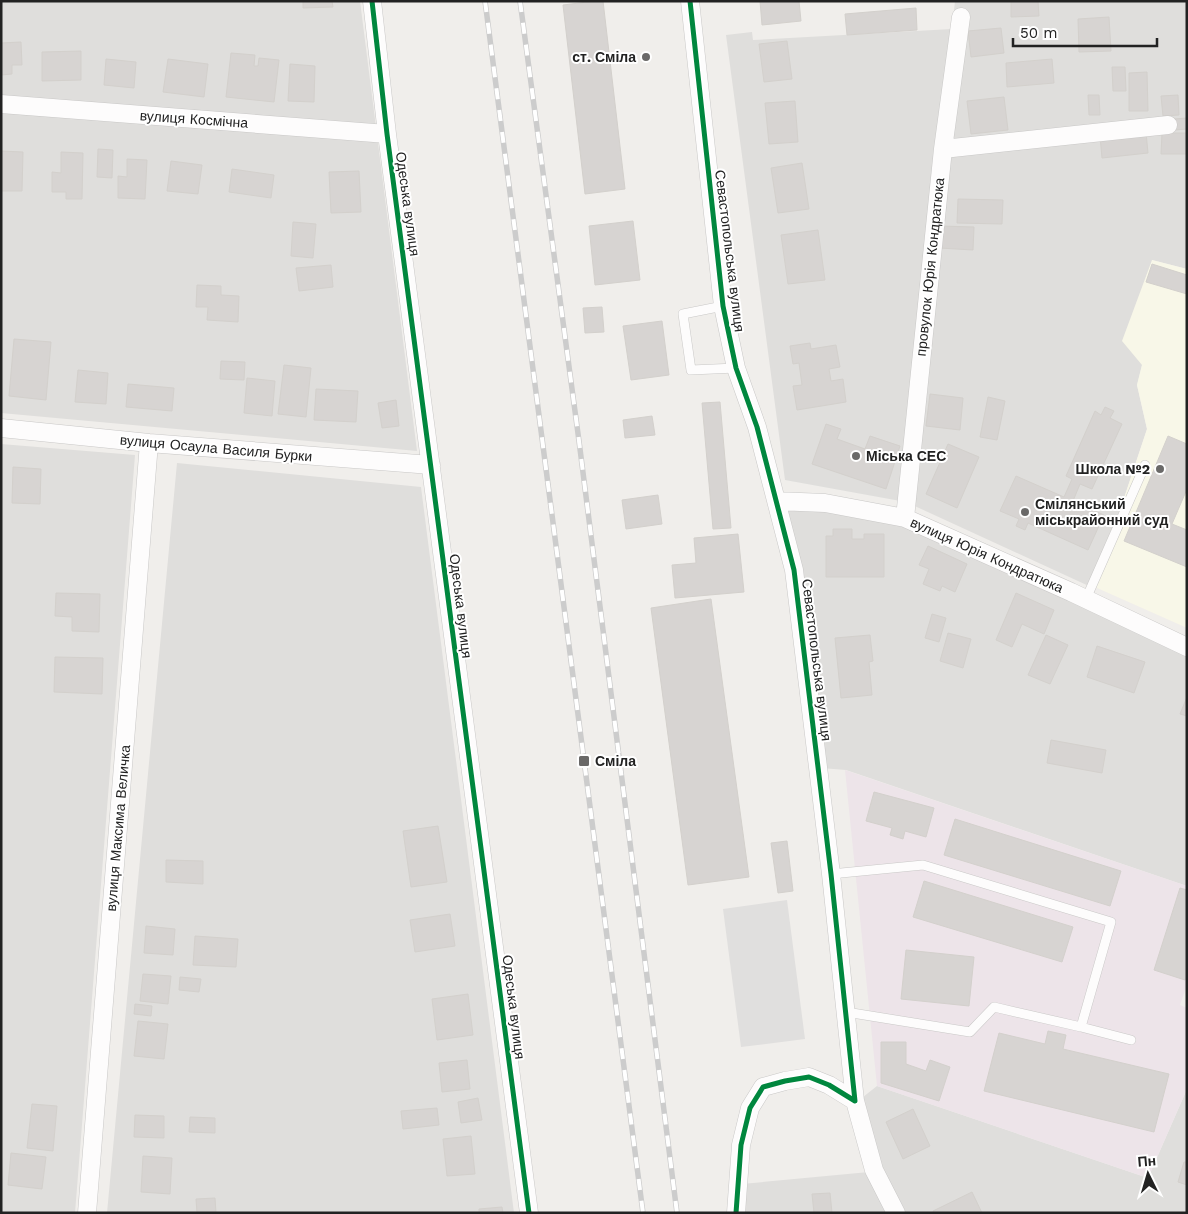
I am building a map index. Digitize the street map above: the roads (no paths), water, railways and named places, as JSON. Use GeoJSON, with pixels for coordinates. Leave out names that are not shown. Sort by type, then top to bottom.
{"type":"FeatureCollection","features":[{"type":"Feature","properties":{"kind":"street","name":"Одеська вулиця"},"geometry":{"type":"LineString","coordinates":[[372,1],[387,134],[529,1213]]}},
{"type":"Feature","properties":{"kind":"street","name":"Севастопольська вулиця"},"geometry":{"type":"LineString","coordinates":[[690,1],[723,306],[736,368],[757,427],[794,570],[831,874],[855,1102],[874,1170],[896,1213]]}},
{"type":"Feature","properties":{"kind":"street","name":"провулок Юрія Кондратюка"},"geometry":{"type":"LineString","coordinates":[[905,518],[943,149],[962,17]]}},
{"type":"Feature","properties":{"kind":"street","name":"вулиця Космічна"},"geometry":{"type":"LineString","coordinates":[[1,104],[387,134]]}},
{"type":"Feature","properties":{"kind":"street"},"geometry":{"type":"LineString","coordinates":[[943,149],[1168,125]]}},
{"type":"Feature","properties":{"kind":"street","name":"вулиця Осаула Василя Бурки"},"geometry":{"type":"LineString","coordinates":[[1,428],[149,443],[431,465]]}},
{"type":"Feature","properties":{"kind":"street","name":"вулиця Максима Величка"},"geometry":{"type":"LineString","coordinates":[[88,1213],[149,443]]}},
{"type":"Feature","properties":{"kind":"street","name":"вулиця Юрія Кондратюка"},"geometry":{"type":"LineString","coordinates":[[776,501],[825,503],[905,518],[1187,646]]}},
{"type":"Feature","properties":{"kind":"street"},"geometry":{"type":"LineString","coordinates":[[736,1213],[741,1145],[750,1108],[763,1087],[786,1080],[809,1077],[829,1085],[855,1102]]}},
{"type":"Feature","properties":{"kind":"lane"},"geometry":{"type":"LineString","coordinates":[[723,306],[683,314],[691,370],[736,368]]}},
{"type":"Feature","properties":{"kind":"lane"},"geometry":{"type":"LineString","coordinates":[[1086,599],[1146,465]]}},
{"type":"Feature","properties":{"kind":"lane"},"geometry":{"type":"LineString","coordinates":[[831,874],[923,865],[1111,922],[1081,1027]]}},
{"type":"Feature","properties":{"kind":"lane"},"geometry":{"type":"LineString","coordinates":[[846,1012],[970,1032],[994,1007],[1131,1040]]}},
{"type":"Feature","properties":{"kind":"railway"},"geometry":{"type":"LineString","coordinates":[[485,1],[643,1213]]}},
{"type":"Feature","properties":{"kind":"railway"},"geometry":{"type":"LineString","coordinates":[[520,1],[579,441],[677,1213]]}},
{"type":"Feature","properties":{"kind":"place","name":"ст. Сміла"},"geometry":{"type":"Point","coordinates":[646,57]}},
{"type":"Feature","properties":{"kind":"place","name":"Міська СЕС"},"geometry":{"type":"Point","coordinates":[856,456]}},
{"type":"Feature","properties":{"kind":"place","name":"Школа №2"},"geometry":{"type":"Point","coordinates":[1160,469]}},
{"type":"Feature","properties":{"kind":"place","name":"Смілянський міськрайонний суд"},"geometry":{"type":"Point","coordinates":[1025,512]}},
{"type":"Feature","properties":{"kind":"place","name":"Сміла"},"geometry":{"type":"Point","coordinates":[584,761]}}]}
